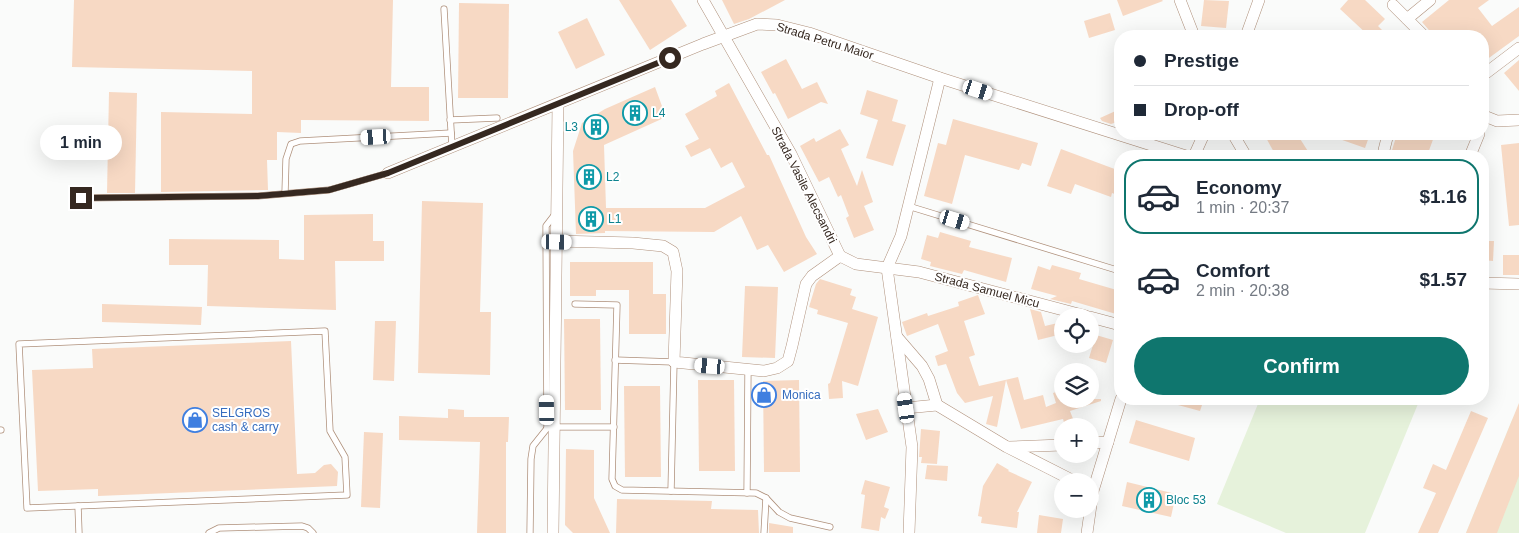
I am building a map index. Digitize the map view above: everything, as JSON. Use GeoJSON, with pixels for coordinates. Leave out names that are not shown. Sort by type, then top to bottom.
{"type":"FeatureCollection","features":[{"type":"Feature","properties":{"kind":"street","name":"Strada Vasile Alecsandri"},"geometry":{"type":"LineString","coordinates":[[703,0],[791,154],[840,256],[856,264],[887,268]]}},
{"type":"Feature","properties":{"kind":"street"},"geometry":{"type":"LineString","coordinates":[[1180,0],[1192,30]]}},
{"type":"Feature","properties":{"kind":"street"},"geometry":{"type":"LineString","coordinates":[[1248,30],[1259,0]]}},
{"type":"Feature","properties":{"kind":"street"},"geometry":{"type":"LineString","coordinates":[[1407,20],[1430,0]]}},
{"type":"Feature","properties":{"kind":"street"},"geometry":{"type":"LineString","coordinates":[[1393,5],[1418,30]]}},
{"type":"Feature","properties":{"kind":"street","name":"Strada Petru Maior"},"geometry":{"type":"LineString","coordinates":[[388,173],[757,24],[777,24],[808,33],[940,78],[1114,133]]}},
{"type":"Feature","properties":{"kind":"street"},"geometry":{"type":"LineString","coordinates":[[1489,71],[1519,48]]}},
{"type":"Feature","properties":{"kind":"street"},"geometry":{"type":"LineString","coordinates":[[909,533],[912,447],[887,268],[901,236],[940,78]]}},
{"type":"Feature","properties":{"kind":"street"},"geometry":{"type":"LineString","coordinates":[[554,533],[552,425],[557,242],[558,104]]}},
{"type":"Feature","properties":{"kind":"street"},"geometry":{"type":"LineString","coordinates":[[1489,120],[1519,120]]}},
{"type":"Feature","properties":{"kind":"street","name":"Strada Petru Maior"},"geometry":{"type":"LineString","coordinates":[[1136,140],[1167,150]]}},
{"type":"Feature","properties":{"kind":"street"},"geometry":{"type":"LineString","coordinates":[[557,242],[633,243],[663,246],[673,252],[677,271],[674,362],[764,371],[777,368],[788,361],[806,284],[817,272],[840,256]]}},
{"type":"Feature","properties":{"kind":"street","name":"Strada Samuel Micu"},"geometry":{"type":"LineString","coordinates":[[887,268],[919,272],[1054,308]]}},
{"type":"Feature","properties":{"kind":"street"},"geometry":{"type":"LineString","coordinates":[[1489,283],[1519,284]]}},
{"type":"Feature","properties":{"kind":"street","name":"Strada Samuel Micu"},"geometry":{"type":"LineString","coordinates":[[1099,320],[1114,324]]}},
{"type":"Feature","properties":{"kind":"street"},"geometry":{"type":"LineString","coordinates":[[896,337],[922,366],[929,380],[937,405]]}},
{"type":"Feature","properties":{"kind":"street"},"geometry":{"type":"LineString","coordinates":[[906,408],[937,405],[1007,447],[1058,473]]}},
{"type":"Feature","properties":{"kind":"street"},"geometry":{"type":"LineString","coordinates":[[1097,473],[1118,405]]}},
{"type":"Feature","properties":{"kind":"street"},"geometry":{"type":"LineString","coordinates":[[1099,442],[1108,442]]}},
{"type":"Feature","properties":{"kind":"street"},"geometry":{"type":"LineString","coordinates":[[1007,447],[1054,444]]}},
{"type":"Feature","properties":{"kind":"street"},"geometry":{"type":"LineString","coordinates":[[1087,533],[1088,518]]}},
{"type":"Feature","properties":{"kind":"lane"},"geometry":{"type":"LineString","coordinates":[[444,9],[452,147]]}},
{"type":"Feature","properties":{"kind":"lane"},"geometry":{"type":"LineString","coordinates":[[450,120],[497,118]]}},
{"type":"Feature","properties":{"kind":"lane"},"geometry":{"type":"LineString","coordinates":[[285,193],[286,159],[290,144],[300,141],[451,133]]}},
{"type":"Feature","properties":{"kind":"lane"},"geometry":{"type":"LineString","coordinates":[[81,198],[258,196],[329,190],[388,173]]}},
{"type":"Feature","properties":{"kind":"lane"},"geometry":{"type":"LineString","coordinates":[[908,206],[1114,269]]}},
{"type":"Feature","properties":{"kind":"lane"},"geometry":{"type":"LineString","coordinates":[[530,533],[531,459],[533,446],[552,425],[546,226],[557,211]]}},
{"type":"Feature","properties":{"kind":"lane"},"geometry":{"type":"LineString","coordinates":[[575,304],[617,305],[612,479],[615,486],[622,490],[756,494],[766,498],[779,512],[790,518],[830,526]]}},
{"type":"Feature","properties":{"kind":"lane"},"geometry":{"type":"LineString","coordinates":[[325,331],[330,431],[345,457],[347,494],[78,506],[27,508],[20,344],[325,331]]}},
{"type":"Feature","properties":{"kind":"lane"},"geometry":{"type":"LineString","coordinates":[[615,360],[674,362],[671,491]]}},
{"type":"Feature","properties":{"kind":"lane"},"geometry":{"type":"LineString","coordinates":[[747,493],[748,369]]}},
{"type":"Feature","properties":{"kind":"lane"},"geometry":{"type":"LineString","coordinates":[[552,425],[614,426]]}},
{"type":"Feature","properties":{"kind":"lane"},"geometry":{"type":"LineString","coordinates":[[764,533],[766,498]]}},
{"type":"Feature","properties":{"kind":"lane"},"geometry":{"type":"LineString","coordinates":[[78,506],[79,533]]}},
{"type":"Feature","properties":{"kind":"lane"},"geometry":{"type":"LineString","coordinates":[[209,533],[219,528],[302,526],[308,528],[313,533]]}},
{"type":"Feature","properties":{"kind":"green space"},"geometry":{"type":"Polygon","coordinates":[[[1258,405],[1418,405],[1365,533],[1286,533],[1217,504],[1258,405]]]}},
{"type":"Feature","properties":{"kind":"green space"},"geometry":{"type":"Polygon","coordinates":[[[1519,407],[1519,533],[1466,533],[1512,420],[1519,407]]]}},
{"type":"Feature","properties":{"kind":"building"},"geometry":{"type":"Polygon","coordinates":[[[74,0],[393,0],[391,87],[429,87],[429,121],[301,120],[301,133],[277,132],[277,160],[267,160],[268,190],[161,192],[161,112],[252,114],[252,71],[72,67],[74,0]]]}},
{"type":"Feature","properties":{"kind":"building"},"geometry":{"type":"Polygon","coordinates":[[[619,0],[671,0],[687,26],[650,50],[619,0]]]}},
{"type":"Feature","properties":{"kind":"building"},"geometry":{"type":"Polygon","coordinates":[[[722,0],[785,0],[749,19],[734,24],[722,0]]]}},
{"type":"Feature","properties":{"kind":"building"},"geometry":{"type":"Polygon","coordinates":[[[1117,0],[1162,0],[1163,1],[1123,16],[1117,0]]]}},
{"type":"Feature","properties":{"kind":"building"},"geometry":{"type":"Polygon","coordinates":[[[1204,0],[1229,1],[1226,28],[1201,26],[1204,0]]]}},
{"type":"Feature","properties":{"kind":"building"},"geometry":{"type":"Polygon","coordinates":[[[1348,0],[1365,0],[1385,19],[1378,26],[1382,30],[1363,30],[1340,9],[1348,0]]]}},
{"type":"Feature","properties":{"kind":"building"},"geometry":{"type":"Polygon","coordinates":[[[1449,0],[1489,0],[1478,8],[1492,26],[1519,7],[1519,36],[1489,58],[1489,30],[1429,30],[1422,22],[1449,0]]]}},
{"type":"Feature","properties":{"kind":"building"},"geometry":{"type":"Polygon","coordinates":[[[459,3],[509,4],[508,98],[458,98],[459,3]]]}},
{"type":"Feature","properties":{"kind":"building"},"geometry":{"type":"Polygon","coordinates":[[[1110,13],[1115,30],[1089,38],[1084,21],[1110,13]]]}},
{"type":"Feature","properties":{"kind":"building"},"geometry":{"type":"Polygon","coordinates":[[[587,18],[605,55],[576,69],[558,32],[587,18]]]}},
{"type":"Feature","properties":{"kind":"building"},"geometry":{"type":"Polygon","coordinates":[[[786,59],[802,89],[817,82],[828,104],[821,102],[788,119],[775,93],[773,94],[761,72],[786,59]]]}},
{"type":"Feature","properties":{"kind":"building"},"geometry":{"type":"Polygon","coordinates":[[[1519,60],[1519,91],[1504,73],[1519,60]]]}},
{"type":"Feature","properties":{"kind":"building"},"geometry":{"type":"Polygon","coordinates":[[[729,83],[767,155],[769,155],[806,237],[817,254],[784,272],[768,245],[757,250],[741,216],[714,232],[605,231],[605,233],[576,234],[573,151],[582,123],[605,109],[655,87],[666,117],[604,145],[606,208],[705,208],[745,187],[732,162],[721,168],[710,148],[691,157],[685,146],[699,139],[685,114],[717,96],[715,91],[729,83]]]}},
{"type":"Feature","properties":{"kind":"building"},"geometry":{"type":"Polygon","coordinates":[[[867,90],[898,100],[892,121],[906,125],[893,166],[866,158],[878,120],[860,114],[867,90]]]}},
{"type":"Feature","properties":{"kind":"building"},"geometry":{"type":"Polygon","coordinates":[[[109,92],[137,93],[135,193],[107,193],[109,92]]]}},
{"type":"Feature","properties":{"kind":"building"},"geometry":{"type":"Polygon","coordinates":[[[1114,112],[1114,123],[1102,121],[1100,118],[1114,112]]]}},
{"type":"Feature","properties":{"kind":"building"},"geometry":{"type":"Polygon","coordinates":[[[953,119],[1038,143],[1031,166],[1022,163],[1019,170],[965,155],[952,204],[924,196],[938,143],[946,145],[953,119]]]}},
{"type":"Feature","properties":{"kind":"building"},"geometry":{"type":"Polygon","coordinates":[[[840,129],[849,145],[841,149],[857,186],[862,170],[873,202],[864,206],[874,230],[854,238],[846,218],[849,216],[841,195],[838,197],[829,177],[819,182],[800,146],[814,138],[816,142],[840,129]]]}},
{"type":"Feature","properties":{"kind":"building"},"geometry":{"type":"Polygon","coordinates":[[[1267,140],[1301,140],[1307,150],[1273,150],[1267,140]]]}},
{"type":"Feature","properties":{"kind":"building"},"geometry":{"type":"Polygon","coordinates":[[[1342,140],[1368,140],[1365,148],[1342,140]]]}},
{"type":"Feature","properties":{"kind":"building"},"geometry":{"type":"Polygon","coordinates":[[[1395,140],[1433,140],[1429,150],[1392,150],[1395,140]]]}},
{"type":"Feature","properties":{"kind":"building"},"geometry":{"type":"Polygon","coordinates":[[[1519,143],[1519,225],[1509,226],[1501,145],[1519,143]]]}},
{"type":"Feature","properties":{"kind":"building"},"geometry":{"type":"Polygon","coordinates":[[[1061,149],[1114,169],[1114,194],[1112,193],[1111,197],[1075,184],[1071,194],[1047,186],[1061,149]]]}},
{"type":"Feature","properties":{"kind":"building"},"geometry":{"type":"Polygon","coordinates":[[[422,201],[483,203],[480,312],[491,312],[490,375],[418,373],[422,201]]]}},
{"type":"Feature","properties":{"kind":"building"},"geometry":{"type":"Polygon","coordinates":[[[373,214],[373,241],[384,241],[384,261],[335,261],[336,310],[207,306],[208,265],[169,265],[169,239],[279,240],[279,259],[304,260],[304,215],[373,214]]]}},
{"type":"Feature","properties":{"kind":"building"},"geometry":{"type":"Polygon","coordinates":[[[940,232],[971,241],[969,247],[1012,258],[1006,282],[964,270],[962,274],[930,266],[931,262],[921,259],[927,235],[938,238],[940,232]]]}},
{"type":"Feature","properties":{"kind":"building"},"geometry":{"type":"Polygon","coordinates":[[[1489,241],[1494,241],[1493,261],[1489,261],[1489,241]]]}},
{"type":"Feature","properties":{"kind":"building"},"geometry":{"type":"Polygon","coordinates":[[[1503,255],[1519,255],[1519,275],[1503,275],[1503,255]]]}},
{"type":"Feature","properties":{"kind":"building"},"geometry":{"type":"Polygon","coordinates":[[[570,262],[653,262],[653,294],[666,294],[666,334],[629,334],[629,290],[596,290],[596,296],[570,296],[570,262]]]}},
{"type":"Feature","properties":{"kind":"building"},"geometry":{"type":"Polygon","coordinates":[[[1052,265],[1081,273],[1079,279],[1114,289],[1114,313],[1072,301],[1071,304],[1050,299],[1057,296],[1031,289],[1038,266],[1050,270],[1052,265]]]}},
{"type":"Feature","properties":{"kind":"building"},"geometry":{"type":"Polygon","coordinates":[[[820,279],[852,289],[850,295],[856,297],[852,309],[878,317],[858,386],[842,381],[843,398],[829,399],[828,384],[830,383],[848,323],[817,314],[818,310],[809,307],[816,284],[820,279]]]}},
{"type":"Feature","properties":{"kind":"building"},"geometry":{"type":"Polygon","coordinates":[[[745,286],[778,287],[775,358],[742,357],[745,286]]]}},
{"type":"Feature","properties":{"kind":"building"},"geometry":{"type":"Polygon","coordinates":[[[978,295],[985,314],[964,321],[975,355],[969,357],[979,386],[1018,377],[1024,400],[1043,395],[1046,407],[1054,404],[1054,408],[1079,408],[1070,411],[1073,418],[1054,418],[1054,421],[1021,429],[1006,380],[997,427],[986,424],[993,396],[965,403],[957,393],[946,364],[938,366],[935,356],[948,351],[938,324],[907,336],[902,322],[927,313],[928,316],[959,306],[958,302],[978,295]]]}},
{"type":"Feature","properties":{"kind":"building"},"geometry":{"type":"Polygon","coordinates":[[[102,304],[202,307],[201,325],[102,322],[102,304]]]}},
{"type":"Feature","properties":{"kind":"building"},"geometry":{"type":"Polygon","coordinates":[[[1030,309],[1041,312],[1045,326],[1054,324],[1054,336],[1038,340],[1030,309]]]}},
{"type":"Feature","properties":{"kind":"building"},"geometry":{"type":"Polygon","coordinates":[[[564,319],[600,319],[601,410],[565,410],[564,319]]]}},
{"type":"Feature","properties":{"kind":"building"},"geometry":{"type":"Polygon","coordinates":[[[375,321],[396,321],[394,381],[373,380],[375,321]]]}},
{"type":"Feature","properties":{"kind":"building"},"geometry":{"type":"Polygon","coordinates":[[[1099,336],[1113,340],[1106,363],[1089,358],[1091,353],[1099,353],[1099,336]]]}},
{"type":"Feature","properties":{"kind":"building","name":"SELGROS cash & carry"},"geometry":{"type":"Polygon","coordinates":[[[291,341],[297,474],[315,473],[324,465],[331,464],[338,472],[337,486],[98,496],[98,489],[38,491],[32,370],[93,368],[92,349],[291,341]]]}},
{"type":"Feature","properties":{"kind":"building"},"geometry":{"type":"Polygon","coordinates":[[[698,380],[734,380],[735,471],[699,471],[698,380]]]}},
{"type":"Feature","properties":{"kind":"building"},"geometry":{"type":"Polygon","coordinates":[[[799,380],[800,472],[764,472],[763,381],[799,380]]]}},
{"type":"Feature","properties":{"kind":"building"},"geometry":{"type":"Polygon","coordinates":[[[624,386],[660,386],[661,477],[625,477],[624,386]]]}},
{"type":"Feature","properties":{"kind":"building"},"geometry":{"type":"Polygon","coordinates":[[[1519,403],[1519,476],[1497,533],[1466,533],[1519,403]]]}},
{"type":"Feature","properties":{"kind":"building"},"geometry":{"type":"Polygon","coordinates":[[[1178,405],[1202,405],[1200,411],[1178,405]]]}},
{"type":"Feature","properties":{"kind":"building"},"geometry":{"type":"Polygon","coordinates":[[[448,409],[464,410],[464,417],[509,417],[508,442],[506,442],[506,533],[477,533],[480,442],[399,440],[399,416],[448,418],[448,409]]]}},
{"type":"Feature","properties":{"kind":"building"},"geometry":{"type":"Polygon","coordinates":[[[878,409],[888,432],[866,440],[856,414],[878,409]]]}},
{"type":"Feature","properties":{"kind":"building"},"geometry":{"type":"Polygon","coordinates":[[[1471,411],[1488,418],[1438,533],[1418,533],[1436,493],[1423,488],[1433,464],[1446,470],[1471,411]]]}},
{"type":"Feature","properties":{"kind":"building"},"geometry":{"type":"Polygon","coordinates":[[[1136,420],[1195,438],[1189,461],[1129,443],[1136,420]]]}},
{"type":"Feature","properties":{"kind":"building"},"geometry":{"type":"Polygon","coordinates":[[[921,429],[940,431],[937,464],[921,463],[922,457],[919,457],[921,429]]]}},
{"type":"Feature","properties":{"kind":"building"},"geometry":{"type":"Polygon","coordinates":[[[364,432],[383,433],[380,508],[361,507],[364,432]]]}},
{"type":"Feature","properties":{"kind":"building"},"geometry":{"type":"Polygon","coordinates":[[[566,449],[594,450],[594,498],[610,533],[573,533],[565,525],[566,449]]]}},
{"type":"Feature","properties":{"kind":"building"},"geometry":{"type":"Polygon","coordinates":[[[997,463],[1008,471],[1032,482],[1017,512],[1019,512],[1017,528],[981,523],[982,517],[978,516],[983,486],[997,463]]]}},
{"type":"Feature","properties":{"kind":"building"},"geometry":{"type":"Polygon","coordinates":[[[927,465],[948,466],[947,481],[925,479],[927,465]]]}},
{"type":"Feature","properties":{"kind":"building"},"geometry":{"type":"Polygon","coordinates":[[[865,480],[890,487],[884,507],[889,509],[885,519],[881,517],[879,531],[861,528],[865,495],[861,494],[865,480]]]}},
{"type":"Feature","properties":{"kind":"building","name":"Bloc 53"},"geometry":{"type":"Polygon","coordinates":[[[1127,482],[1176,494],[1171,517],[1122,506],[1127,482]]]}},
{"type":"Feature","properties":{"kind":"building"},"geometry":{"type":"Polygon","coordinates":[[[617,499],[712,501],[711,509],[758,510],[759,533],[616,533],[617,499]]]}},
{"type":"Feature","properties":{"kind":"building"},"geometry":{"type":"Polygon","coordinates":[[[1039,515],[1063,519],[1061,533],[1037,533],[1039,515]]]}},
{"type":"Feature","properties":{"kind":"building"},"geometry":{"type":"Polygon","coordinates":[[[769,523],[793,527],[793,533],[769,533],[769,523]]]}},
{"type":"Feature","properties":{"kind":"place","name":"L4"},"geometry":{"type":"Point","coordinates":[635,113]}},
{"type":"Feature","properties":{"kind":"place","name":"L3"},"geometry":{"type":"Point","coordinates":[596,127]}},
{"type":"Feature","properties":{"kind":"place","name":"L2"},"geometry":{"type":"Point","coordinates":[589,177]}},
{"type":"Feature","properties":{"kind":"place","name":"L1"},"geometry":{"type":"Point","coordinates":[591,219]}},
{"type":"Feature","properties":{"kind":"place","name":"Monica"},"geometry":{"type":"Point","coordinates":[764,395]}},
{"type":"Feature","properties":{"kind":"place","name":"SELGROS cash & carry"},"geometry":{"type":"Point","coordinates":[195,420]}},
{"type":"Feature","properties":{"kind":"place","name":"Bloc 53"},"geometry":{"type":"Point","coordinates":[1149,500]}},
{"type":"Feature","properties":{"kind":"route"},"geometry":{"type":"LineString","coordinates":[[81,198],[258,196],[329,190],[388,173],[670,58]]}}]}
